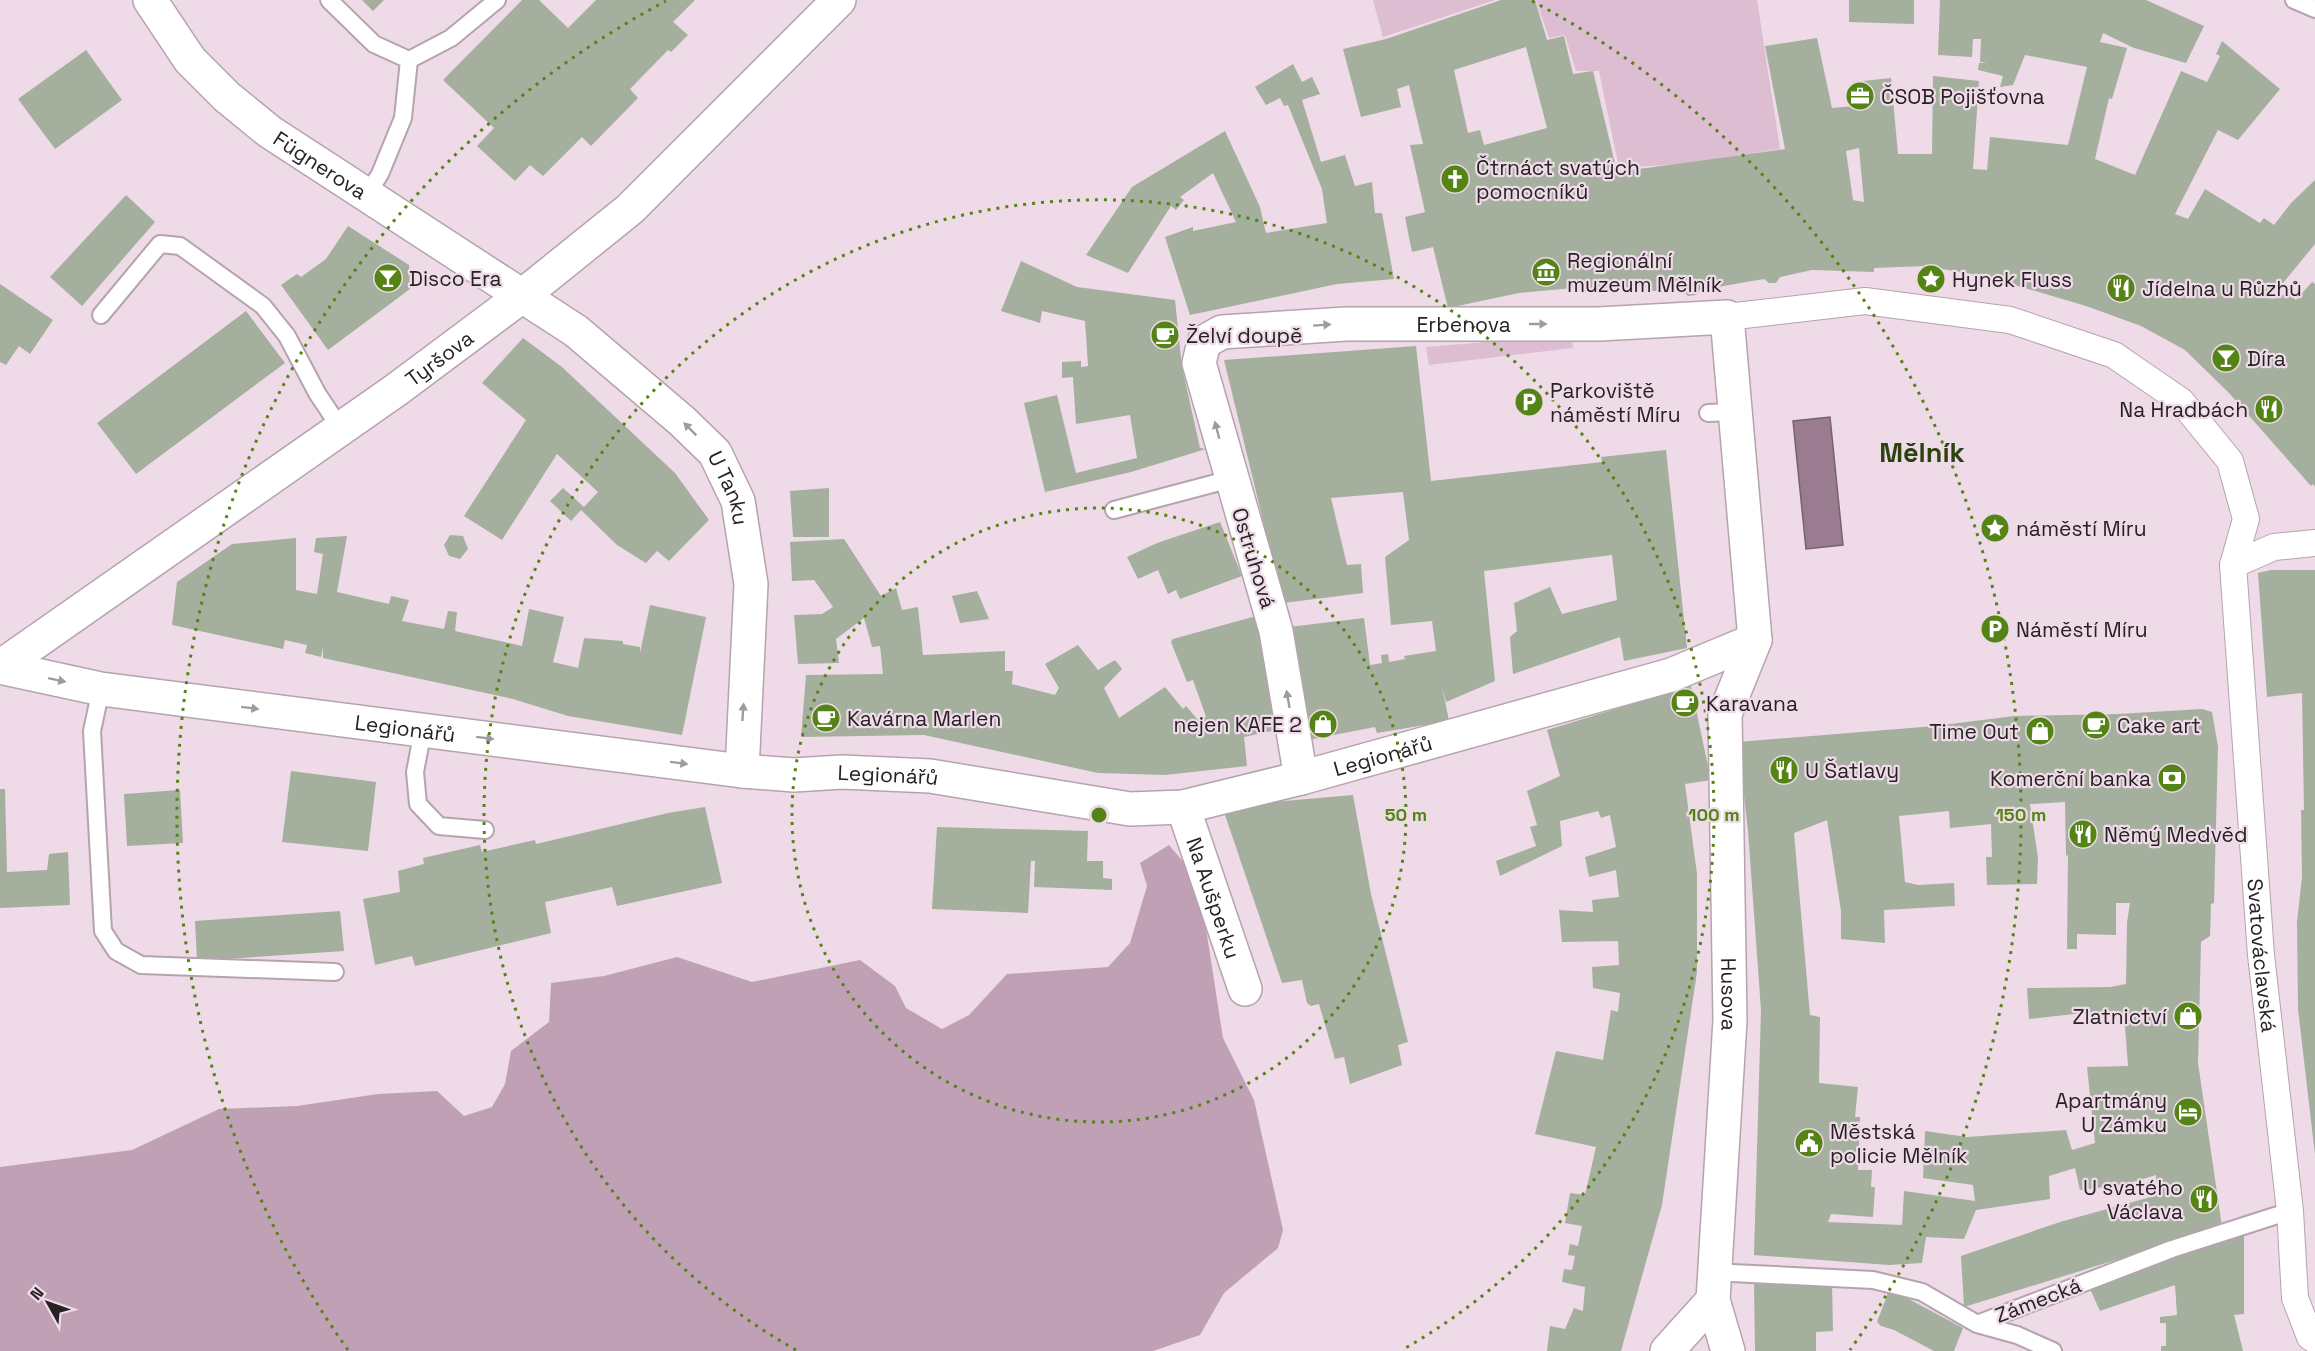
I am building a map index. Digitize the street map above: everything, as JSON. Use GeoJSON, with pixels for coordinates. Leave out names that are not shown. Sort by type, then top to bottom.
{"type":"FeatureCollection","features":[{"type":"Feature","properties":{"kind":"street","name":"Fügnerova"},"geometry":{"type":"LineString","coordinates":[[150,0],[190,60],[227,97],[270,132],[522,296]]}},
{"type":"Feature","properties":{"kind":"street","name":"Tyršova"},"geometry":{"type":"LineString","coordinates":[[0,667],[341,429],[522,296],[630,209],[839,0]]}},
{"type":"Feature","properties":{"kind":"street","name":"U Tanku"},"geometry":{"type":"LineString","coordinates":[[522,296],[576,331],[682,421],[715,453],[738,501],[751,584],[742,771]]}},
{"type":"Feature","properties":{"kind":"street"},"geometry":{"type":"LineString","coordinates":[[1755,640],[1721,412],[1726,317],[1865,301],[2010,320],[2114,355],[2181,401],[2230,460],[2246,519],[2233,565]]}},
{"type":"Feature","properties":{"kind":"street","name":"Erbenova"},"geometry":{"type":"LineString","coordinates":[[1204,342],[1222,332],[1346,324],[1599,324],[1726,317]]}},
{"type":"Feature","properties":{"kind":"street","name":"Ostruhová"},"geometry":{"type":"LineString","coordinates":[[1204,342],[1199,363],[1276,631],[1301,778]]}},
{"type":"Feature","properties":{"kind":"street"},"geometry":{"type":"LineString","coordinates":[[2233,565],[2274,547],[2315,543]]}},
{"type":"Feature","properties":{"kind":"street","name":"Svatováclavská"},"geometry":{"type":"LineString","coordinates":[[2233,565],[2261,954],[2290,1211],[2295,1298],[2310,1337],[2315,1340]]}},
{"type":"Feature","properties":{"kind":"street","name":"Legionářů"},"geometry":{"type":"LineString","coordinates":[[0,667],[101,689],[742,771],[794,775],[842,772],[930,776],[1130,809],[1183,807],[1301,778],[1671,675],[1755,640]]}},
{"type":"Feature","properties":{"kind":"street","name":"Husova"},"geometry":{"type":"LineString","coordinates":[[1728,1351],[1713,1286],[1730,1020],[1725,714],[1755,640]]}},
{"type":"Feature","properties":{"kind":"street","name":"Na Aušperku"},"geometry":{"type":"LineString","coordinates":[[1183,807],[1245,989]]}},
{"type":"Feature","properties":{"kind":"street"},"geometry":{"type":"LineString","coordinates":[[1667,1351],[1713,1286]]}},
{"type":"Feature","properties":{"kind":"lane"},"geometry":{"type":"LineString","coordinates":[[329,0],[374,44],[409,60]]}},
{"type":"Feature","properties":{"kind":"lane"},"geometry":{"type":"LineString","coordinates":[[409,60],[451,38],[497,0]]}},
{"type":"Feature","properties":{"kind":"lane"},"geometry":{"type":"LineString","coordinates":[[2294,0],[2315,9]]}},
{"type":"Feature","properties":{"kind":"lane"},"geometry":{"type":"LineString","coordinates":[[366,196],[380,174],[403,118],[409,60]]}},
{"type":"Feature","properties":{"kind":"lane"},"geometry":{"type":"LineString","coordinates":[[101,315],[159,244],[180,246],[263,306],[287,336],[317,393],[341,429]]}},
{"type":"Feature","properties":{"kind":"lane"},"geometry":{"type":"LineString","coordinates":[[1114,510],[1231,479]]}},
{"type":"Feature","properties":{"kind":"lane"},"geometry":{"type":"LineString","coordinates":[[101,689],[92,731],[99,887],[103,931],[116,951],[141,965],[335,972]]}},
{"type":"Feature","properties":{"kind":"lane"},"geometry":{"type":"LineString","coordinates":[[423,730],[415,772],[418,804],[439,826],[485,830]]}},
{"type":"Feature","properties":{"kind":"lane","name":"Zámecká"},"geometry":{"type":"LineString","coordinates":[[1713,1286],[1873,1280],[1922,1292],[1977,1324],[2172,1249],[2290,1211]]}},
{"type":"Feature","properties":{"kind":"lane"},"geometry":{"type":"LineString","coordinates":[[1977,1324],[2017,1335],[2053,1351]]}},
{"type":"Feature","properties":{"kind":"shaded area"},"geometry":{"type":"Polygon","coordinates":[[[1373,0],[1495,0],[1383,37],[1373,0]]]}},
{"type":"Feature","properties":{"kind":"shaded area"},"geometry":{"type":"Polygon","coordinates":[[[1536,0],[1757,0],[1780,149],[1680,164],[1619,168],[1599,71],[1576,71],[1565,35],[1549,38],[1536,0]]]}},
{"type":"Feature","properties":{"kind":"shaded area"},"geometry":{"type":"Polygon","coordinates":[[[1572,335],[1573,348],[1429,365],[1426,347],[1572,335]]]}},
{"type":"Feature","properties":{"kind":"shaded area"},"geometry":{"type":"Polygon","coordinates":[[[1830,417],[1843,545],[1806,549],[1793,421],[1830,417]]]}},
{"type":"Feature","properties":{"kind":"shaded area"},"geometry":{"type":"Polygon","coordinates":[[[1169,845],[1192,872],[1205,922],[1223,1038],[1254,1100],[1283,1230],[1278,1248],[1224,1293],[1200,1335],[1153,1351],[0,1351],[0,1167],[132,1150],[219,1109],[297,1106],[378,1094],[437,1091],[464,1116],[492,1107],[505,1084],[511,1051],[549,1022],[551,983],[604,976],[677,957],[752,982],[860,960],[895,986],[906,1008],[942,1029],[969,1015],[1007,974],[1108,967],[1130,943],[1147,886],[1140,863],[1169,845]]]}},
{"type":"Feature","properties":{"kind":"building"},"geometry":{"type":"Polygon","coordinates":[[[362,0],[384,0],[373,11],[362,0]]]}},
{"type":"Feature","properties":{"kind":"building"},"geometry":{"type":"Polygon","coordinates":[[[522,0],[539,0],[568,28],[596,0],[695,0],[673,22],[688,35],[671,52],[668,50],[630,89],[638,98],[591,146],[582,137],[543,176],[530,165],[515,181],[477,146],[494,128],[443,80],[522,0]]]}},
{"type":"Feature","properties":{"kind":"building"},"geometry":{"type":"Polygon","coordinates":[[[1501,0],[1535,0],[1547,40],[1564,36],[1573,74],[1593,71],[1617,172],[1785,149],[1765,46],[1817,38],[1832,108],[1855,106],[1853,82],[1891,78],[1898,154],[1932,154],[1933,76],[1979,81],[1973,169],[1987,170],[1990,137],[2068,145],[2087,67],[2025,55],[2013,85],[2000,87],[2003,76],[1978,70],[1979,63],[1987,63],[1980,62],[1981,39],[1973,39],[1972,57],[1938,55],[1940,0],[2146,0],[2204,26],[2186,63],[2134,48],[2103,33],[2100,42],[2127,48],[2112,99],[2109,98],[2095,159],[2135,175],[2181,71],[2207,82],[2220,56],[2216,54],[2222,41],[2280,89],[2238,140],[2218,130],[2175,214],[2188,219],[2205,189],[2260,223],[2264,218],[2274,225],[2291,203],[2315,180],[2315,244],[2279,288],[2270,291],[2273,299],[2288,293],[2296,300],[2312,282],[2315,284],[2315,487],[2313,484],[2311,486],[2229,393],[2185,350],[2141,326],[2086,306],[1984,276],[1925,266],[1874,268],[1874,272],[1812,270],[1780,277],[1776,283],[1769,283],[1764,279],[1700,290],[1696,295],[1688,296],[1682,290],[1651,291],[1651,287],[1573,288],[1519,293],[1448,308],[1433,247],[1412,252],[1405,217],[1425,212],[1410,145],[1423,144],[1409,85],[1397,89],[1401,107],[1361,117],[1343,49],[1386,39],[1501,0]],[[1526,47],[1454,70],[1468,133],[1480,130],[1484,145],[1547,128],[1526,47]],[[1859,148],[1846,151],[1853,200],[1864,202],[1859,148]]]}},
{"type":"Feature","properties":{"kind":"building"},"geometry":{"type":"Polygon","coordinates":[[[1849,0],[1914,0],[1914,24],[1849,22],[1849,0]]]}},
{"type":"Feature","properties":{"kind":"building"},"geometry":{"type":"Polygon","coordinates":[[[86,50],[122,100],[55,149],[18,99],[86,50]]]}},
{"type":"Feature","properties":{"kind":"building"},"geometry":{"type":"Polygon","coordinates":[[[1293,64],[1302,82],[1312,77],[1320,94],[1302,100],[1321,162],[1345,155],[1355,186],[1372,182],[1375,213],[1382,213],[1394,279],[1337,284],[1190,315],[1165,237],[1193,227],[1193,231],[1236,222],[1213,173],[1180,197],[1184,200],[1176,210],[1171,206],[1128,273],[1086,255],[1132,187],[1225,131],[1260,207],[1266,233],[1327,223],[1322,189],[1288,105],[1284,106],[1280,98],[1266,105],[1255,87],[1293,64]]]}},
{"type":"Feature","properties":{"kind":"building"},"geometry":{"type":"Polygon","coordinates":[[[126,195],[155,222],[82,306],[50,277],[126,195]]]}},
{"type":"Feature","properties":{"kind":"building"},"geometry":{"type":"Polygon","coordinates":[[[348,226],[409,265],[410,289],[328,350],[281,285],[297,274],[301,277],[326,259],[348,226]]]}},
{"type":"Feature","properties":{"kind":"building"},"geometry":{"type":"Polygon","coordinates":[[[1021,261],[1077,287],[1175,300],[1182,367],[1200,448],[1206,449],[1131,472],[1045,492],[1024,403],[1057,395],[1076,473],[1137,458],[1130,415],[1076,424],[1073,377],[1062,378],[1062,362],[1081,361],[1081,367],[1088,366],[1085,321],[1042,311],[1040,323],[1001,311],[1021,261]]]}},
{"type":"Feature","properties":{"kind":"building"},"geometry":{"type":"Polygon","coordinates":[[[0,284],[53,320],[30,354],[19,346],[6,365],[0,362],[0,284]]]}},
{"type":"Feature","properties":{"kind":"building"},"geometry":{"type":"Polygon","coordinates":[[[246,311],[285,363],[136,474],[97,423],[246,311]]]}},
{"type":"Feature","properties":{"kind":"building"},"geometry":{"type":"Polygon","coordinates":[[[523,338],[562,367],[675,473],[709,520],[669,561],[657,551],[646,563],[617,545],[581,510],[571,521],[550,501],[563,488],[584,507],[598,492],[557,454],[502,540],[464,516],[526,420],[482,383],[523,338]]]}},
{"type":"Feature","properties":{"kind":"building"},"geometry":{"type":"Polygon","coordinates":[[[1416,346],[1431,481],[1602,462],[1601,457],[1666,450],[1687,648],[1624,661],[1620,637],[1513,674],[1510,637],[1517,631],[1514,603],[1550,587],[1562,614],[1617,600],[1612,555],[1484,571],[1495,681],[1446,702],[1442,686],[1449,721],[1377,733],[1375,727],[1303,741],[1289,627],[1364,618],[1370,665],[1382,663],[1381,655],[1388,654],[1389,662],[1405,659],[1404,656],[1436,651],[1432,621],[1391,625],[1385,557],[1409,540],[1403,492],[1331,498],[1347,565],[1361,564],[1363,593],[1283,603],[1224,360],[1416,346]]]}},
{"type":"Feature","properties":{"kind":"building"},"geometry":{"type":"Polygon","coordinates":[[[829,488],[829,537],[793,537],[790,491],[829,488]]]}},
{"type":"Feature","properties":{"kind":"building"},"geometry":{"type":"Polygon","coordinates":[[[1220,522],[1242,576],[1180,599],[1176,590],[1168,594],[1158,570],[1138,579],[1127,557],[1157,543],[1220,522]]]}},
{"type":"Feature","properties":{"kind":"building"},"geometry":{"type":"Polygon","coordinates":[[[450,535],[463,536],[468,549],[460,559],[449,556],[444,545],[450,535]]]}},
{"type":"Feature","properties":{"kind":"building"},"geometry":{"type":"Polygon","coordinates":[[[347,536],[337,592],[389,604],[391,596],[409,600],[402,621],[444,629],[448,611],[457,612],[455,631],[522,646],[529,609],[564,617],[553,662],[578,668],[584,638],[623,641],[623,644],[640,647],[640,653],[650,605],[706,617],[682,735],[568,716],[513,699],[323,658],[323,648],[321,657],[305,653],[307,645],[285,640],[283,649],[172,625],[177,582],[232,544],[296,538],[296,590],[317,594],[323,554],[314,552],[316,538],[347,536]]]}},
{"type":"Feature","properties":{"kind":"building"},"geometry":{"type":"Polygon","coordinates":[[[844,539],[881,596],[896,588],[902,610],[918,607],[923,655],[1005,651],[1005,671],[1013,671],[1012,684],[1055,695],[1059,688],[1045,664],[1078,645],[1098,670],[1115,660],[1122,669],[1104,688],[1119,718],[1165,687],[1183,709],[1186,706],[1198,720],[1206,717],[1193,680],[1187,682],[1171,642],[1173,639],[1256,616],[1281,729],[1244,737],[1247,766],[1165,775],[1098,773],[924,735],[801,737],[806,675],[883,674],[880,646],[872,647],[864,618],[836,639],[839,663],[798,664],[794,615],[822,614],[833,607],[814,580],[792,581],[790,542],[844,539]]]}},
{"type":"Feature","properties":{"kind":"building"},"geometry":{"type":"Polygon","coordinates":[[[2271,570],[2315,570],[2315,1155],[2298,1009],[2297,922],[2302,877],[2301,810],[2304,810],[2302,693],[2267,697],[2258,573],[2271,570]]]}},
{"type":"Feature","properties":{"kind":"building"},"geometry":{"type":"Polygon","coordinates":[[[977,591],[989,619],[960,623],[952,596],[977,591]]]}},
{"type":"Feature","properties":{"kind":"building"},"geometry":{"type":"Polygon","coordinates":[[[1691,686],[1711,780],[1685,784],[1697,874],[1697,972],[1662,1205],[1621,1351],[1547,1351],[1550,1326],[1565,1329],[1574,1308],[1583,1311],[1585,1287],[1562,1282],[1564,1269],[1572,1270],[1575,1256],[1568,1255],[1570,1244],[1578,1246],[1582,1226],[1565,1223],[1570,1193],[1585,1195],[1596,1147],[1535,1134],[1556,1051],[1603,1060],[1611,1010],[1618,1012],[1620,993],[1593,988],[1592,967],[1619,965],[1618,941],[1562,942],[1559,910],[1593,912],[1592,900],[1619,897],[1616,870],[1589,877],[1585,857],[1616,847],[1610,815],[1601,818],[1598,811],[1560,821],[1562,846],[1500,876],[1496,861],[1536,846],[1530,827],[1537,825],[1527,791],[1560,776],[1547,730],[1691,686]]]}},
{"type":"Feature","properties":{"kind":"building"},"geometry":{"type":"Polygon","coordinates":[[[2202,709],[2212,712],[2218,747],[2214,903],[2211,904],[2210,936],[2201,942],[2198,1063],[2222,1227],[1964,1307],[1961,1256],[2060,1222],[2158,1195],[2156,1175],[2123,1185],[2080,1190],[2075,1168],[2049,1176],[2050,1199],[1976,1210],[1964,1239],[1926,1237],[1922,1263],[1889,1265],[1754,1255],[1761,1010],[1748,831],[1738,742],[1935,726],[2014,716],[2118,714],[2202,709]],[[2065,802],[2030,804],[2038,858],[2037,884],[1987,885],[1986,857],[1992,857],[1991,824],[1950,828],[1949,811],[1899,816],[1905,882],[1918,885],[1954,883],[1955,906],[1884,910],[1885,943],[1841,939],[1841,911],[1827,820],[1794,833],[1810,1015],[1820,1017],[1819,1083],[1858,1087],[1855,1117],[1860,1117],[1858,1170],[1872,1170],[1871,1187],[1875,1187],[1873,1217],[1831,1214],[1828,1222],[1902,1225],[1904,1191],[1975,1201],[1973,1185],[1923,1178],[1925,1131],[1967,1137],[2066,1130],[2072,1150],[2095,1143],[2087,1067],[2128,1066],[2124,1014],[2092,1012],[2029,1019],[2027,988],[2110,987],[2126,984],[2127,922],[2130,903],[2116,903],[2116,935],[2077,934],[2077,949],[2067,949],[2068,855],[2066,856],[2065,802]]]}},
{"type":"Feature","properties":{"kind":"building"},"geometry":{"type":"Polygon","coordinates":[[[291,771],[376,782],[368,851],[282,842],[291,771]]]}},
{"type":"Feature","properties":{"kind":"building"},"geometry":{"type":"Polygon","coordinates":[[[0,789],[5,789],[7,872],[47,870],[49,854],[68,852],[70,905],[0,908],[0,789]]]}},
{"type":"Feature","properties":{"kind":"building"},"geometry":{"type":"Polygon","coordinates":[[[180,790],[183,843],[127,846],[124,794],[180,790]]]}},
{"type":"Feature","properties":{"kind":"building"},"geometry":{"type":"Polygon","coordinates":[[[1353,795],[1371,894],[1408,1042],[1398,1045],[1402,1065],[1350,1084],[1344,1057],[1335,1059],[1319,1004],[1311,1006],[1307,1003],[1302,980],[1282,983],[1223,809],[1225,806],[1353,795]]]}},
{"type":"Feature","properties":{"kind":"building"},"geometry":{"type":"Polygon","coordinates":[[[705,807],[722,883],[617,906],[612,887],[545,902],[551,933],[415,966],[412,956],[375,965],[363,899],[400,892],[398,871],[424,864],[423,858],[480,845],[482,852],[535,840],[536,844],[668,813],[705,807]]]}},
{"type":"Feature","properties":{"kind":"building"},"geometry":{"type":"Polygon","coordinates":[[[937,827],[1088,831],[1087,861],[1103,861],[1103,878],[1112,879],[1112,890],[1034,887],[1035,861],[1031,861],[1028,913],[932,909],[937,827]]]}},
{"type":"Feature","properties":{"kind":"building"},"geometry":{"type":"Polygon","coordinates":[[[340,911],[344,951],[197,961],[195,921],[340,911]]]}},
{"type":"Feature","properties":{"kind":"building"},"geometry":{"type":"Polygon","coordinates":[[[2244,1234],[2244,1314],[2234,1315],[2243,1351],[2161,1351],[2161,1346],[2166,1346],[2166,1323],[2160,1323],[2160,1317],[2177,1315],[2175,1285],[2100,1311],[2090,1289],[2131,1270],[2244,1234]]]}},
{"type":"Feature","properties":{"kind":"building"},"geometry":{"type":"Polygon","coordinates":[[[1754,1283],[1832,1283],[1833,1331],[1816,1332],[1816,1351],[1755,1351],[1754,1283]]]}},
{"type":"Feature","properties":{"kind":"building"},"geometry":{"type":"Polygon","coordinates":[[[1888,1293],[1903,1296],[1963,1328],[1954,1351],[1934,1351],[1894,1330],[1881,1326],[1877,1322],[1888,1293]]]}},
{"type":"Feature","properties":{"kind":"place","name":"ČSOB Pojišťovna"},"geometry":{"type":"Point","coordinates":[1860,96]}},
{"type":"Feature","properties":{"kind":"place","name":"Čtrnáct svatých pomocníků"},"geometry":{"type":"Point","coordinates":[1455,179]}},
{"type":"Feature","properties":{"kind":"place","name":"Regionální muzeum Mělník"},"geometry":{"type":"Point","coordinates":[1546,272]}},
{"type":"Feature","properties":{"kind":"place","name":"Disco Era"},"geometry":{"type":"Point","coordinates":[388,278]}},
{"type":"Feature","properties":{"kind":"place","name":"Hynek Fluss"},"geometry":{"type":"Point","coordinates":[1931,279]}},
{"type":"Feature","properties":{"kind":"place","name":"Jídelna u Růzhů"},"geometry":{"type":"Point","coordinates":[2121,288]}},
{"type":"Feature","properties":{"kind":"place","name":"Želví doupě"},"geometry":{"type":"Point","coordinates":[1165,335]}},
{"type":"Feature","properties":{"kind":"place","name":"Díra"},"geometry":{"type":"Point","coordinates":[2226,358]}},
{"type":"Feature","properties":{"kind":"place","name":"Parkoviště náměstí Míru"},"geometry":{"type":"Point","coordinates":[1529,402]}},
{"type":"Feature","properties":{"kind":"place","name":"Na Hradbách"},"geometry":{"type":"Point","coordinates":[2269,409]}},
{"type":"Feature","properties":{"kind":"place","name":"náměstí Míru"},"geometry":{"type":"Point","coordinates":[1995,528]}},
{"type":"Feature","properties":{"kind":"place","name":"Náměstí Míru"},"geometry":{"type":"Point","coordinates":[1995,629]}},
{"type":"Feature","properties":{"kind":"place","name":"Karavana"},"geometry":{"type":"Point","coordinates":[1685,703]}},
{"type":"Feature","properties":{"kind":"place","name":"Kavárna Marlen"},"geometry":{"type":"Point","coordinates":[826,718]}},
{"type":"Feature","properties":{"kind":"place","name":"nejen KAFE 2"},"geometry":{"type":"Point","coordinates":[1323,724]}},
{"type":"Feature","properties":{"kind":"place","name":"Cake art"},"geometry":{"type":"Point","coordinates":[2096,725]}},
{"type":"Feature","properties":{"kind":"place","name":"Time Out"},"geometry":{"type":"Point","coordinates":[2040,731]}},
{"type":"Feature","properties":{"kind":"place","name":"U Šatlavy"},"geometry":{"type":"Point","coordinates":[1784,770]}},
{"type":"Feature","properties":{"kind":"place","name":"Komerční banka"},"geometry":{"type":"Point","coordinates":[2172,778]}},
{"type":"Feature","properties":{"kind":"place","name":"Němý Medvěd"},"geometry":{"type":"Point","coordinates":[2083,834]}},
{"type":"Feature","properties":{"kind":"place","name":"Zlatnictví"},"geometry":{"type":"Point","coordinates":[2188,1016]}},
{"type":"Feature","properties":{"kind":"place","name":"Apartmány U Zámku"},"geometry":{"type":"Point","coordinates":[2188,1112]}},
{"type":"Feature","properties":{"kind":"place","name":"Městská policie Mělník"},"geometry":{"type":"Point","coordinates":[1809,1143]}},
{"type":"Feature","properties":{"kind":"place","name":"U svatého Václava"},"geometry":{"type":"Point","coordinates":[2204,1199]}},
{"type":"Feature","properties":{"kind":"district","name":"Mělník"},"geometry":{"type":"Point","coordinates":[1922,452]}}]}
